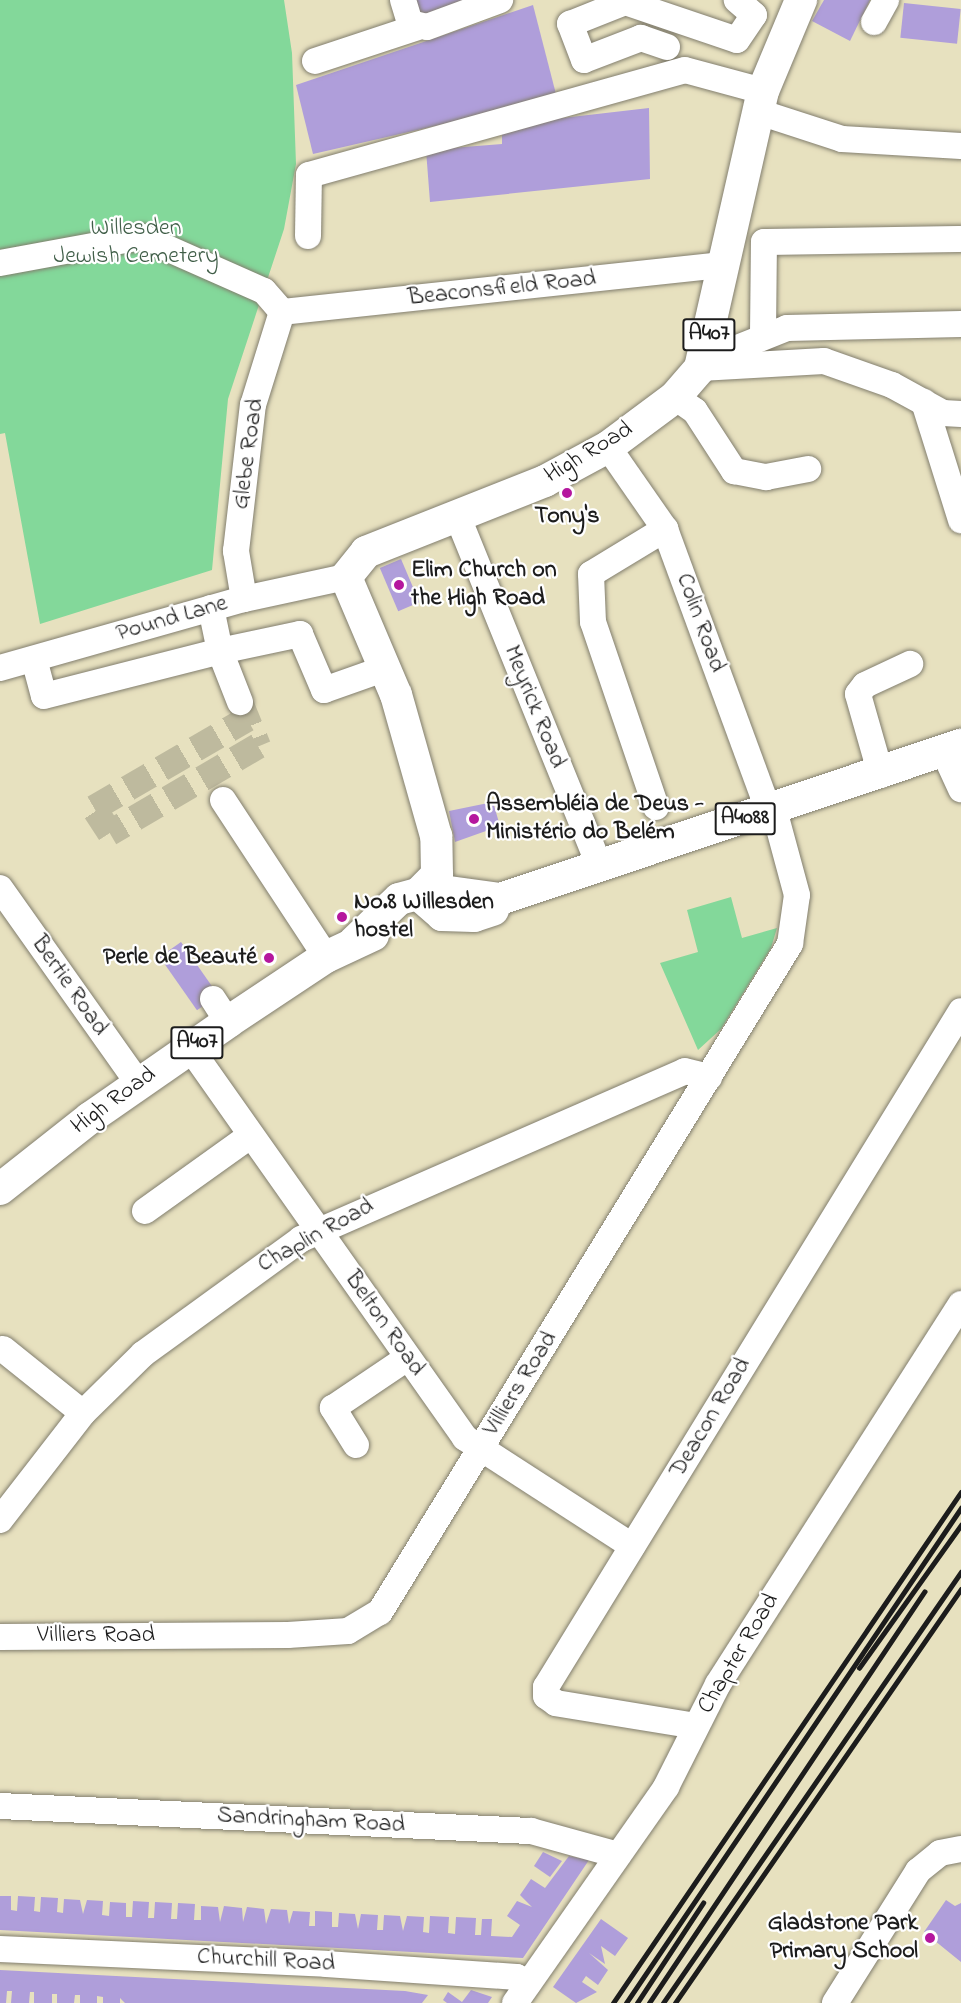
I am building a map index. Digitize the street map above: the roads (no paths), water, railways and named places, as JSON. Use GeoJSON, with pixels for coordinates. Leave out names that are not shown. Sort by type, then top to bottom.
{"type":"FeatureCollection","features":[{"type":"Feature","properties":{"kind":"main road","name":"A407"},"geometry":{"type":"LineString","coordinates":[[703,358],[721,265],[761,101],[801,0]]}},
{"type":"Feature","properties":{"kind":"main road","name":"High Road"},"geometry":{"type":"LineString","coordinates":[[0,1189],[138,1083],[190,1048],[220,1010],[354,942],[396,927],[412,914],[418,894],[426,811],[386,668],[346,577],[366,552],[545,481],[608,447],[675,397],[703,358]]}},
{"type":"Feature","properties":{"kind":"main road","name":"A4088"},"geometry":{"type":"LineString","coordinates":[[418,894],[434,912],[453,916],[490,914],[500,899],[598,864],[881,775],[952,748]]}},
{"type":"Feature","properties":{"kind":"street"},"geometry":{"type":"LineString","coordinates":[[403,0],[410,23],[418,27]]}},
{"type":"Feature","properties":{"kind":"street"},"geometry":{"type":"LineString","coordinates":[[315,61],[500,0]]}},
{"type":"Feature","properties":{"kind":"street"},"geometry":{"type":"LineString","coordinates":[[737,0],[754,15],[737,40],[625,1],[570,24],[584,60],[640,38],[667,47],[685,70],[761,101],[842,139],[961,146]]}},
{"type":"Feature","properties":{"kind":"street"},"geometry":{"type":"LineString","coordinates":[[667,47],[666,27],[674,18]]}},
{"type":"Feature","properties":{"kind":"street"},"geometry":{"type":"LineString","coordinates":[[308,236],[309,175],[685,70]]}},
{"type":"Feature","properties":{"kind":"street"},"geometry":{"type":"LineString","coordinates":[[0,263],[142,237],[264,291],[282,312]]}},
{"type":"Feature","properties":{"kind":"street"},"geometry":{"type":"LineString","coordinates":[[764,334],[764,242],[961,239]]}},
{"type":"Feature","properties":{"kind":"street","name":"Beaconsfield Road"},"geometry":{"type":"LineString","coordinates":[[282,312],[721,265]]}},
{"type":"Feature","properties":{"kind":"street","name":"Glebe Road"},"geometry":{"type":"LineString","coordinates":[[244,600],[236,551],[253,405],[282,312]]}},
{"type":"Feature","properties":{"kind":"street"},"geometry":{"type":"LineString","coordinates":[[703,358],[737,348],[764,334],[874,323],[961,324]]}},
{"type":"Feature","properties":{"kind":"street"},"geometry":{"type":"LineString","coordinates":[[703,358],[824,362],[892,385],[924,402],[961,414]]}},
{"type":"Feature","properties":{"kind":"street"},"geometry":{"type":"LineString","coordinates":[[675,397],[695,411],[734,471],[766,477],[808,469]]}},
{"type":"Feature","properties":{"kind":"street"},"geometry":{"type":"LineString","coordinates":[[924,402],[961,520]]}},
{"type":"Feature","properties":{"kind":"street","name":"Colin Road"},"geometry":{"type":"LineString","coordinates":[[608,447],[665,529],[771,810]]}},
{"type":"Feature","properties":{"kind":"street","name":"Meyrick Road"},"geometry":{"type":"LineString","coordinates":[[457,515],[598,864]]}},
{"type":"Feature","properties":{"kind":"street"},"geometry":{"type":"LineString","coordinates":[[656,807],[593,622],[591,574],[665,529]]}},
{"type":"Feature","properties":{"kind":"street","name":"Pound Lane"},"geometry":{"type":"LineString","coordinates":[[0,668],[211,608],[346,577]]}},
{"type":"Feature","properties":{"kind":"street"},"geometry":{"type":"LineString","coordinates":[[211,608],[220,651],[240,702]]}},
{"type":"Feature","properties":{"kind":"street"},"geometry":{"type":"LineString","coordinates":[[34,659],[44,696],[300,633],[324,690],[386,668]]}},
{"type":"Feature","properties":{"kind":"street"},"geometry":{"type":"LineString","coordinates":[[881,775],[858,693],[865,685],[910,664]]}},
{"type":"Feature","properties":{"kind":"street"},"geometry":{"type":"LineString","coordinates":[[952,748],[961,789]]}},
{"type":"Feature","properties":{"kind":"street"},"geometry":{"type":"LineString","coordinates":[[223,800],[326,957]]}},
{"type":"Feature","properties":{"kind":"street","name":"Villiers Road"},"geometry":{"type":"LineString","coordinates":[[0,1637],[348,1630],[386,1603],[790,944],[794,928],[793,869],[771,810]]}},
{"type":"Feature","properties":{"kind":"street","name":"Bertie Road"},"geometry":{"type":"LineString","coordinates":[[0,888],[138,1083]]}},
{"type":"Feature","properties":{"kind":"street","name":"Deacon Road"},"geometry":{"type":"LineString","coordinates":[[696,1726],[556,1703],[546,1696],[549,1680],[961,1011]]}},
{"type":"Feature","properties":{"kind":"street","name":"Belton Road"},"geometry":{"type":"LineString","coordinates":[[190,1048],[407,1358],[480,1451],[632,1546]]}},
{"type":"Feature","properties":{"kind":"street","name":"Chaplin Road"},"geometry":{"type":"LineString","coordinates":[[0,1521],[83,1413],[184,1320],[318,1230],[685,1071],[709,1077]]}},
{"type":"Feature","properties":{"kind":"street"},"geometry":{"type":"LineString","coordinates":[[145,1210],[251,1135]]}},
{"type":"Feature","properties":{"kind":"street","name":"Chapter Road"},"geometry":{"type":"LineString","coordinates":[[522,1993],[666,1787],[696,1726],[961,1304]]}},
{"type":"Feature","properties":{"kind":"street"},"geometry":{"type":"LineString","coordinates":[[3,1348],[83,1413]]}},
{"type":"Feature","properties":{"kind":"street"},"geometry":{"type":"LineString","coordinates":[[356,1444],[333,1408],[407,1358]]}},
{"type":"Feature","properties":{"kind":"street","name":"Sandringham Road"},"geometry":{"type":"LineString","coordinates":[[0,1806],[531,1831],[618,1856]]}},
{"type":"Feature","properties":{"kind":"street"},"geometry":{"type":"LineString","coordinates":[[835,2003],[918,1871],[940,1853],[961,1849]]}},
{"type":"Feature","properties":{"kind":"street","name":"Churchill Road"},"geometry":{"type":"LineString","coordinates":[[0,1949],[326,1964],[517,1977],[522,1993]]}},
{"type":"Feature","properties":{"kind":"tunnel"},"geometry":{"type":"LineString","coordinates":[[240,702],[258,746],[110,833],[94,808],[247,719]]}},
{"type":"Feature","properties":{"kind":"railway"},"geometry":{"type":"LineString","coordinates":[[613,2003],[961,1492]]}},
{"type":"Feature","properties":{"kind":"railway"},"geometry":{"type":"LineString","coordinates":[[626,2003],[961,1508]]}},
{"type":"Feature","properties":{"kind":"railway"},"geometry":{"type":"LineString","coordinates":[[859,1668],[961,1525]]}},
{"type":"Feature","properties":{"kind":"railway"},"geometry":{"type":"LineString","coordinates":[[663,2003],[961,1572]]}},
{"type":"Feature","properties":{"kind":"railway"},"geometry":{"type":"LineString","coordinates":[[675,2003],[961,1589]]}},
{"type":"Feature","properties":{"kind":"railway"},"geometry":{"type":"LineString","coordinates":[[649,2003],[924,1592]]}},
{"type":"Feature","properties":{"kind":"railway"},"geometry":{"type":"LineString","coordinates":[[637,2003],[703,1903]]}},
{"type":"Feature","properties":{"kind":"place","name":"Tony's"},"geometry":{"type":"Point","coordinates":[567,493]}},
{"type":"Feature","properties":{"kind":"place","name":"Elim Church on the High Road"},"geometry":{"type":"Point","coordinates":[399,585]}},
{"type":"Feature","properties":{"kind":"place","name":"Assembléia de Deus - Ministério do Belém"},"geometry":{"type":"Point","coordinates":[474,819]}},
{"type":"Feature","properties":{"kind":"place","name":"No.8 Willesden hostel"},"geometry":{"type":"Point","coordinates":[342,917]}},
{"type":"Feature","properties":{"kind":"place","name":"Perle de Beauté"},"geometry":{"type":"Point","coordinates":[269,958]}},
{"type":"Feature","properties":{"kind":"place","name":"Gladstone Park Primary School"},"geometry":{"type":"Point","coordinates":[930,1938]}},
{"type":"Feature","properties":{"kind":"park label","name":"Willesden Jewish Cemetery"},"geometry":{"type":"Point","coordinates":[136,243]}}]}
